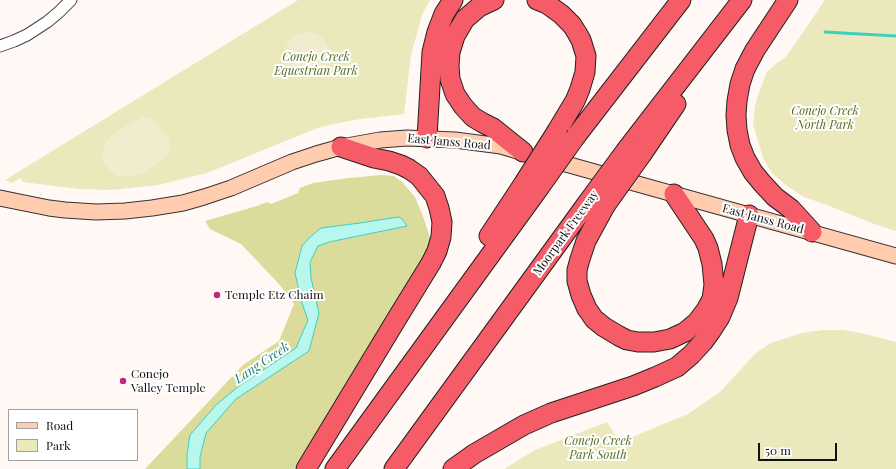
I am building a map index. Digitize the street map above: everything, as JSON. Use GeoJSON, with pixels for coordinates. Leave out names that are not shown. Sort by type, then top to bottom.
{"type":"FeatureCollection","features":[{"type":"Feature","properties":{"kind":"highway"},"geometry":{"type":"LineString","coordinates":[[427,138],[432,52],[436,32],[444,14],[453,0]]}},
{"type":"Feature","properties":{"kind":"highway"},"geometry":{"type":"LineString","coordinates":[[494,0],[479,7],[465,19],[455,36],[450,52],[450,79],[455,94],[473,118],[493,128],[523,152]]}},
{"type":"Feature","properties":{"kind":"highway"},"geometry":{"type":"LineString","coordinates":[[532,185],[557,131],[580,88],[585,72],[586,56],[581,40],[572,25],[552,7],[537,0]]}},
{"type":"Feature","properties":{"kind":"highway"},"geometry":{"type":"LineString","coordinates":[[337,467],[532,185],[576,136],[681,0]]}},
{"type":"Feature","properties":{"kind":"highway","name":"Moorpark Freeway"},"geometry":{"type":"LineString","coordinates":[[394,469],[596,204],[742,0]]}},
{"type":"Feature","properties":{"kind":"highway"},"geometry":{"type":"LineString","coordinates":[[634,151],[715,48],[750,0]]}},
{"type":"Feature","properties":{"kind":"highway"},"geometry":{"type":"LineString","coordinates":[[788,0],[755,50],[740,84],[736,115],[737,130],[740,145],[753,172],[775,197],[791,209],[812,232]]}},
{"type":"Feature","properties":{"kind":"highway"},"geometry":{"type":"LineString","coordinates":[[306,469],[431,263],[437,251],[441,237],[442,222],[435,196],[419,176],[401,165],[341,147]]}},
{"type":"Feature","properties":{"kind":"highway"},"geometry":{"type":"LineString","coordinates":[[596,204],[577,270],[577,281],[587,310],[594,319],[604,327],[627,340],[654,342],[670,339],[684,332],[696,322],[706,310],[712,299],[714,285],[708,248],[674,194]]}},
{"type":"Feature","properties":{"kind":"highway"},"geometry":{"type":"LineString","coordinates":[[453,469],[474,454],[524,425],[550,413],[633,386],[677,367],[682,363],[703,342],[720,316],[728,298],[749,215]]}},
{"type":"Feature","properties":{"kind":"main road","name":"East Janss Road"},"geometry":{"type":"LineString","coordinates":[[0,198],[65,210],[96,212],[152,208],[183,203],[204,197],[231,188],[292,162],[341,147],[380,140],[427,138],[500,146],[896,256]]}},
{"type":"Feature","properties":{"kind":"street"},"geometry":{"type":"LineString","coordinates":[[0,46],[14,42],[27,35],[47,22],[71,0]]}},
{"type":"Feature","properties":{"kind":"green space","name":"Conejo Creek Equestrian Park"},"geometry":{"type":"Polygon","coordinates":[[[298,0],[430,0],[422,15],[411,55],[404,114],[360,119],[315,129],[207,173],[158,185],[112,190],[78,189],[23,182],[21,178],[12,183],[5,180],[298,0]]]}},
{"type":"Feature","properties":{"kind":"green space","name":"Conejo Creek North Park"},"geometry":{"type":"Polygon","coordinates":[[[825,0],[896,0],[896,231],[804,197],[787,186],[772,173],[763,158],[753,124],[755,106],[759,92],[767,72],[786,57],[825,0]]]}},
{"type":"Feature","properties":{"kind":"green space"},"geometry":{"type":"Polygon","coordinates":[[[303,32],[311,32],[323,38],[329,50],[329,58],[323,70],[311,76],[303,76],[291,70],[285,58],[285,50],[291,38],[303,32]]]}},
{"type":"Feature","properties":{"kind":"green space"},"geometry":{"type":"Polygon","coordinates":[[[143,117],[150,118],[159,127],[169,140],[170,151],[161,161],[143,173],[131,176],[115,175],[105,165],[102,157],[106,141],[127,125],[143,117]]]}},
{"type":"Feature","properties":{"kind":"green space"},"geometry":{"type":"Polygon","coordinates":[[[382,175],[394,176],[402,182],[415,197],[432,244],[294,469],[145,469],[243,365],[279,341],[294,304],[279,284],[241,244],[210,229],[205,221],[267,202],[271,204],[298,193],[300,188],[313,183],[382,175]]]}},
{"type":"Feature","properties":{"kind":"green space","name":"Conejo Creek Park South"},"geometry":{"type":"Polygon","coordinates":[[[823,330],[843,330],[896,342],[896,469],[504,469],[535,450],[607,422],[620,442],[688,414],[720,392],[757,352],[771,343],[802,333],[823,330]]]}},
{"type":"Feature","properties":{"kind":"water"},"geometry":{"type":"Polygon","coordinates":[[[398,217],[401,218],[407,226],[329,242],[318,246],[310,262],[311,278],[319,313],[309,351],[236,399],[206,433],[200,457],[200,469],[187,469],[187,454],[190,435],[216,405],[239,386],[296,348],[308,320],[302,303],[295,273],[302,246],[321,228],[398,217]]]}},
{"type":"Feature","properties":{"kind":"waterway","name":"Lang Creek"},"geometry":{"type":"LineString","coordinates":[[825,32],[896,36]]}},
{"type":"Feature","properties":{"kind":"place","name":"Temple Etz Chaim"},"geometry":{"type":"Point","coordinates":[217,295]}},
{"type":"Feature","properties":{"kind":"place","name":"Conejo Valley Temple"},"geometry":{"type":"Point","coordinates":[123,381]}}]}
